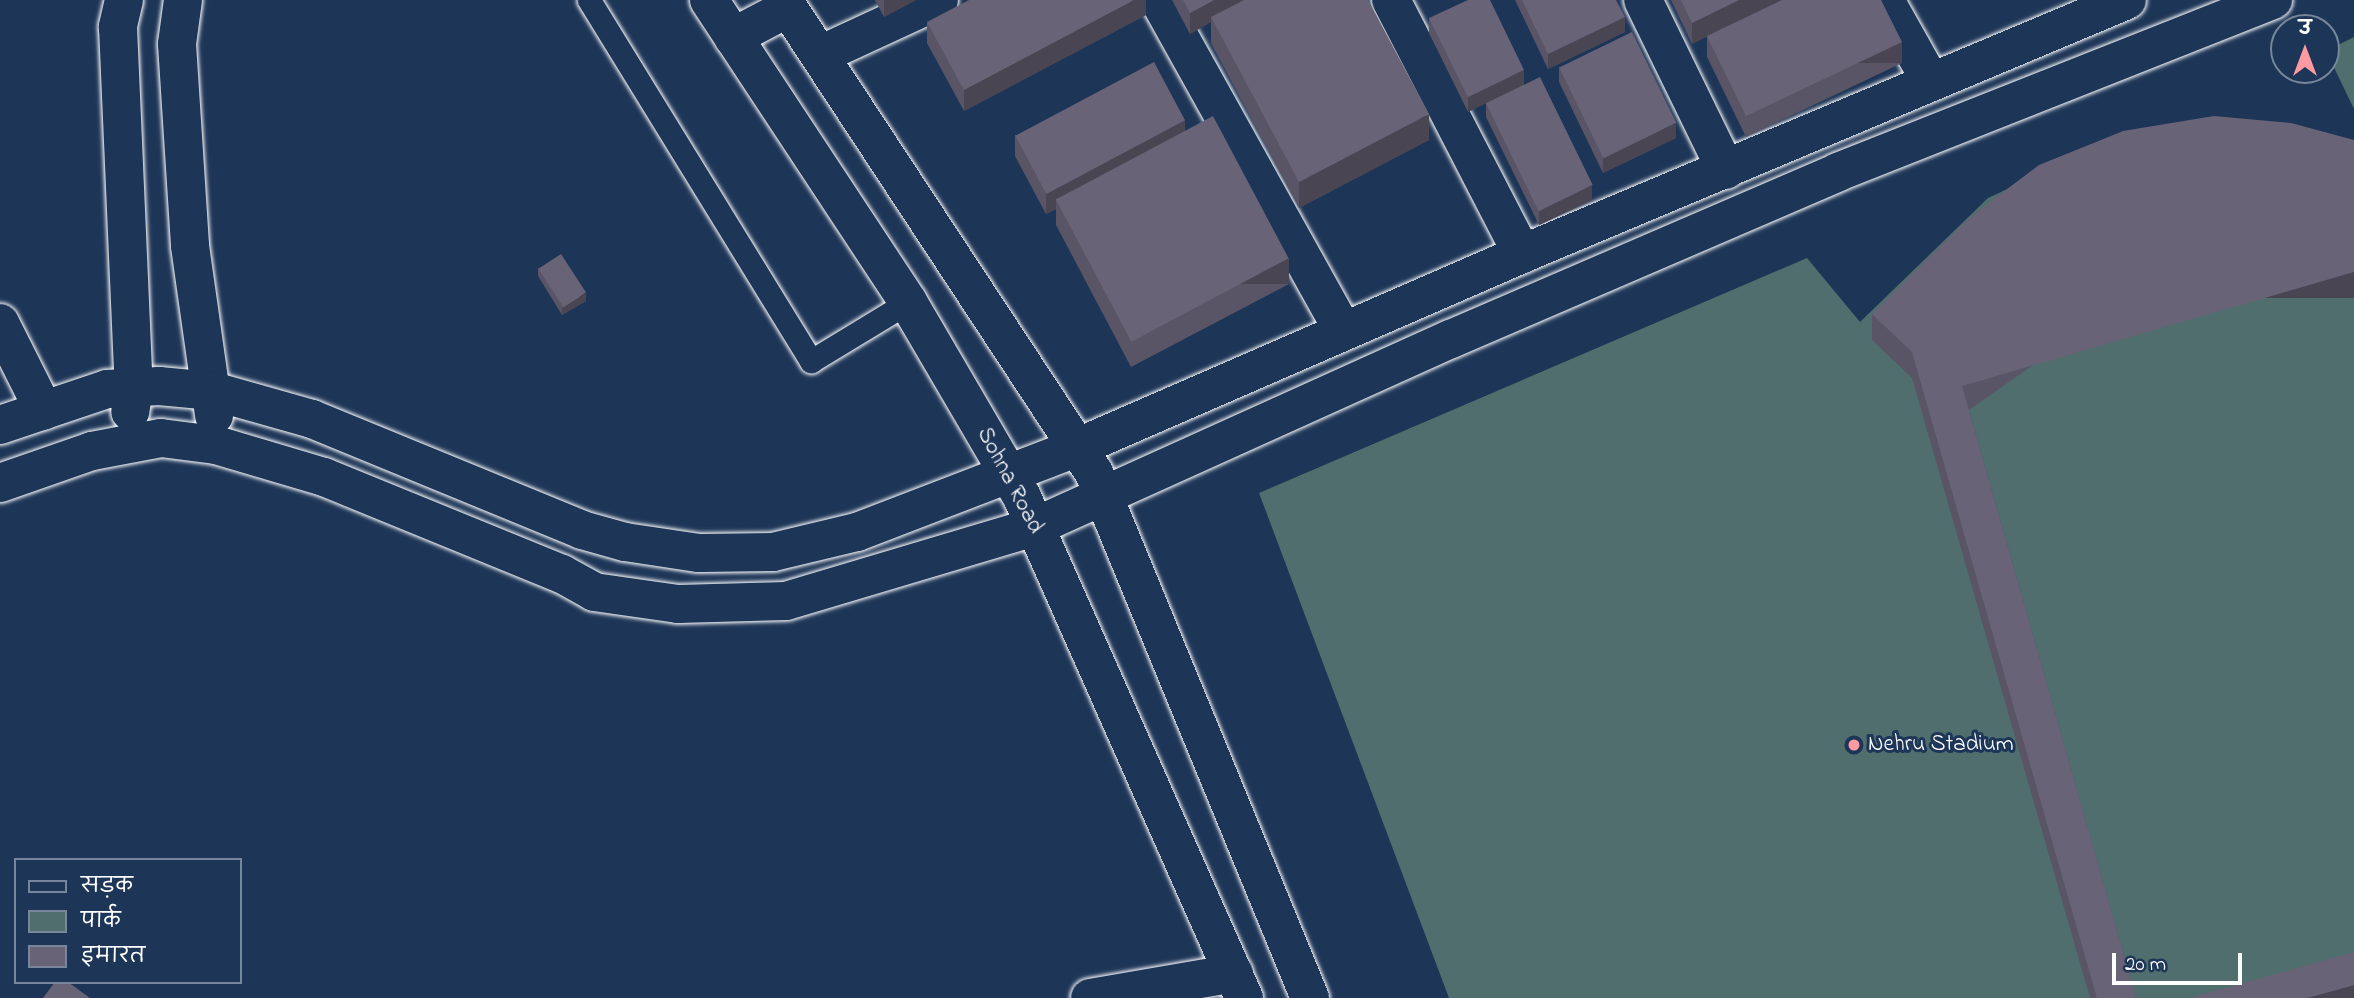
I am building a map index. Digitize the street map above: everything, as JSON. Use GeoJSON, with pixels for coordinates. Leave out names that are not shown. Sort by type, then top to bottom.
{"type":"FeatureCollection","features":[{"type":"Feature","properties":{"kind":"main road"},"geometry":{"type":"LineString","coordinates":[[183,0],[177,44],[190,246],[213,391],[216,445]]}},
{"type":"Feature","properties":{"kind":"main road","name":"Sohna Road"},"geometry":{"type":"LineString","coordinates":[[709,0],[908,302],[1008,474],[1239,986]]}},
{"type":"Feature","properties":{"kind":"main road"},"geometry":{"type":"LineString","coordinates":[[820,55],[939,0]]}},
{"type":"Feature","properties":{"kind":"main road"},"geometry":{"type":"LineString","coordinates":[[1159,0],[1343,331]]}},
{"type":"Feature","properties":{"kind":"main road"},"geometry":{"type":"LineString","coordinates":[[1391,0],[1522,254]]}},
{"type":"Feature","properties":{"kind":"main road"},"geometry":{"type":"LineString","coordinates":[[1643,0],[1727,170]]}},
{"type":"Feature","properties":{"kind":"main road"},"geometry":{"type":"LineString","coordinates":[[1885,0],[1931,82]]}},
{"type":"Feature","properties":{"kind":"main road"},"geometry":{"type":"LineString","coordinates":[[0,425],[107,389],[213,391],[312,419],[582,530],[625,542],[699,553],[773,552],[857,532],[1076,448],[1522,254],[2127,0]]}},
{"type":"Feature","properties":{"kind":"main road"},"geometry":{"type":"LineString","coordinates":[[0,483],[92,451],[125,445],[161,439],[216,445],[324,477],[562,574],[594,592],[678,604],[786,601],[1034,527],[1838,172],[2273,0]]}},
{"type":"Feature","properties":{"kind":"main road"},"geometry":{"type":"LineString","coordinates":[[733,37],[786,4],[1076,448],[1103,495],[1311,998]]}},
{"type":"Feature","properties":{"kind":"main road"},"geometry":{"type":"LineString","coordinates":[[121,14],[177,44]]}},
{"type":"Feature","properties":{"kind":"main road"},"geometry":{"type":"LineString","coordinates":[[121,14],[134,388],[125,445]]}},
{"type":"Feature","properties":{"kind":"main road"},"geometry":{"type":"LineString","coordinates":[[0,323],[44,411]]}},
{"type":"Feature","properties":{"kind":"main road"},"geometry":{"type":"LineString","coordinates":[[562,574],[582,530]]}},
{"type":"Feature","properties":{"kind":"main road"},"geometry":{"type":"LineString","coordinates":[[1090,998],[1239,986]]}},
{"type":"Feature","properties":{"kind":"lane"},"geometry":{"type":"LineString","coordinates":[[589,0],[811,360],[908,302]]}},
{"type":"Feature","properties":{"kind":"green space"},"geometry":{"type":"Polygon","coordinates":[[[2354,37],[2354,109],[2340,80],[2340,44],[2354,37]]]}},
{"type":"Feature","properties":{"kind":"green space","name":"Nehru Stadium"},"geometry":{"type":"Polygon","coordinates":[[[2354,144],[2354,998],[1449,998],[1259,493],[1807,258],[1860,322],[1988,198],[2069,160],[2354,144]]]}},
{"type":"Feature","properties":{"kind":"building"},"geometry":{"type":"Polygon","coordinates":[[[969,0],[1134,0],[964,90],[927,22],[969,0]]]}},
{"type":"Feature","properties":{"kind":"building"},"geometry":{"type":"Polygon","coordinates":[[[1183,0],[1214,0],[1190,13],[1183,0]]]}},
{"type":"Feature","properties":{"kind":"building"},"geometry":{"type":"Polygon","coordinates":[[[1244,0],[1368,0],[1429,114],[1299,182],[1211,17],[1244,0]]]}},
{"type":"Feature","properties":{"kind":"building"},"geometry":{"type":"Polygon","coordinates":[[[1468,0],[1490,0],[1524,70],[1468,97],[1429,18],[1468,0]]]}},
{"type":"Feature","properties":{"kind":"building"},"geometry":{"type":"Polygon","coordinates":[[[1522,0],[1616,0],[1625,17],[1548,54],[1522,0]]]}},
{"type":"Feature","properties":{"kind":"building"},"geometry":{"type":"Polygon","coordinates":[[[1681,0],[1739,0],[1692,23],[1681,0]]]}},
{"type":"Feature","properties":{"kind":"building"},"geometry":{"type":"Polygon","coordinates":[[[1782,0],[1881,0],[1902,42],[1746,116],[1707,36],[1782,0]]]}},
{"type":"Feature","properties":{"kind":"building"},"geometry":{"type":"Polygon","coordinates":[[[1632,32],[1676,123],[1603,158],[1559,68],[1632,32]]]}},
{"type":"Feature","properties":{"kind":"building"},"geometry":{"type":"Polygon","coordinates":[[[1154,62],[1185,120],[1046,194],[1015,136],[1154,62]]]}},
{"type":"Feature","properties":{"kind":"building"},"geometry":{"type":"Polygon","coordinates":[[[1540,77],[1593,185],[1539,211],[1486,103],[1540,77]]]}},
{"type":"Feature","properties":{"kind":"building"},"geometry":{"type":"Polygon","coordinates":[[[1213,116],[1289,258],[1131,342],[1056,200],[1213,116]]]}},
{"type":"Feature","properties":{"kind":"building"},"geometry":{"type":"Polygon","coordinates":[[[2214,116],[2291,123],[2354,140],[2354,272],[1962,386],[2136,998],[2097,998],[1912,352],[1872,314],[1970,217],[2039,165],[2123,131],[2214,116]]]}},
{"type":"Feature","properties":{"kind":"building"},"geometry":{"type":"Polygon","coordinates":[[[561,254],[586,293],[563,307],[538,269],[561,254]]]}},
{"type":"Feature","properties":{"kind":"building"},"geometry":{"type":"Polygon","coordinates":[[[2354,952],[2354,985],[2307,998],[2190,998],[2354,952]]]}},
{"type":"Feature","properties":{"kind":"building"},"geometry":{"type":"Polygon","coordinates":[[[54,984],[71,984],[90,998],[43,998],[54,984]]]}},
{"type":"Feature","properties":{"kind":"place","name":"Nehru Stadium"},"geometry":{"type":"Point","coordinates":[1854,745]}}]}
